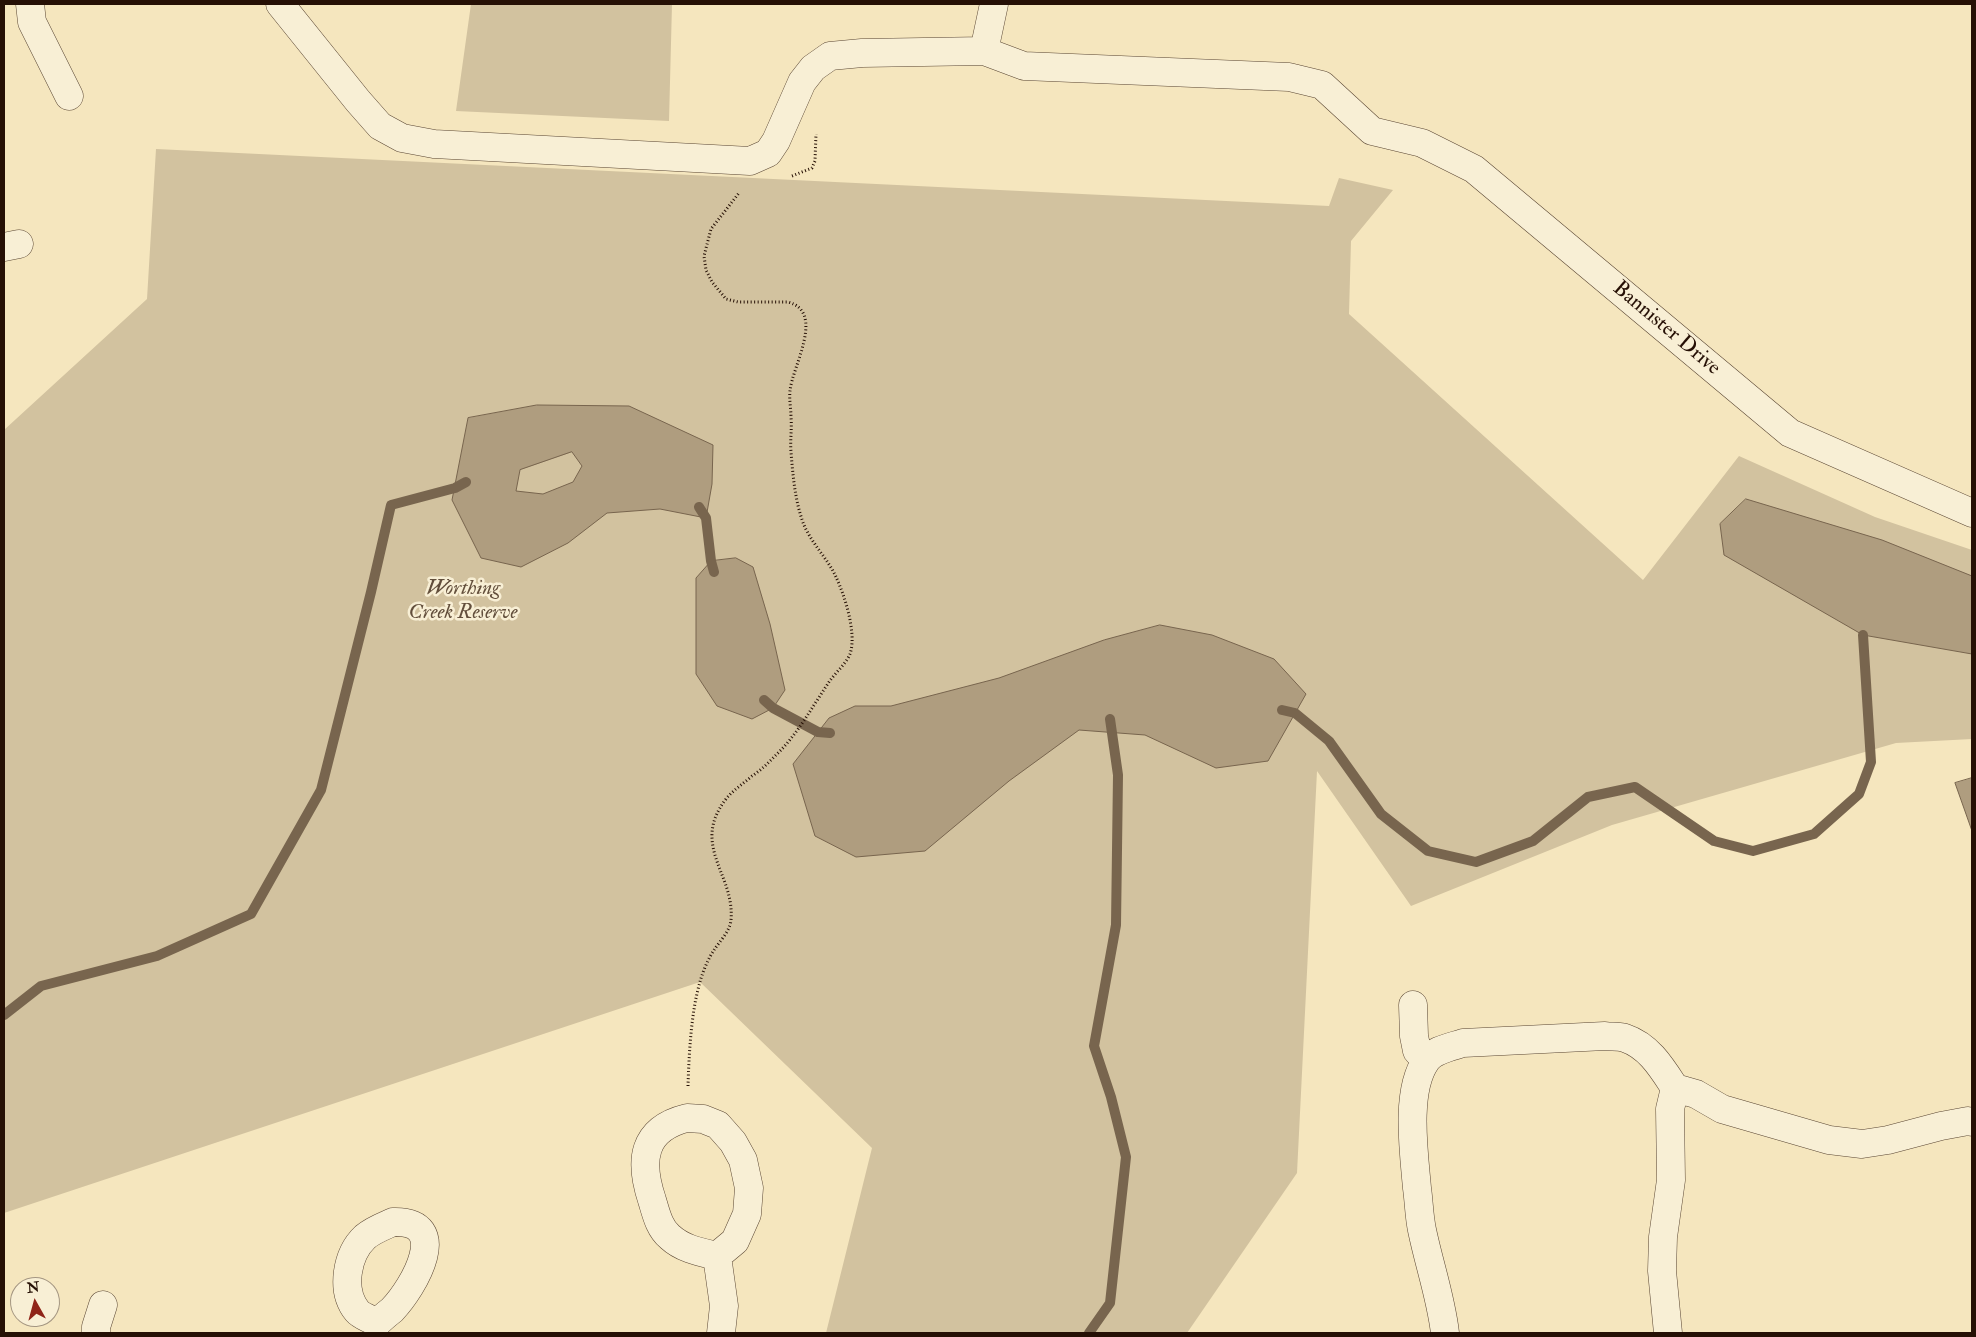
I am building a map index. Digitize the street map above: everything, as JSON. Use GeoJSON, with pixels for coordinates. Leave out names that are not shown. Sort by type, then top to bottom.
{"type":"FeatureCollection","features":[{"type":"Feature","properties":{"kind":"street"},"geometry":{"type":"LineString","coordinates":[[30,4],[32,22],[69,96]]}},
{"type":"Feature","properties":{"kind":"street"},"geometry":{"type":"LineString","coordinates":[[280,4],[380,126],[402,138],[434,144],[750,161],[768,153],[776,142],[802,82],[813,68],[830,56],[862,53],[984,51],[994,4]]}},
{"type":"Feature","properties":{"kind":"street","name":"Bannister Drive"},"geometry":{"type":"LineString","coordinates":[[984,51],[1024,66],[1289,77],[1322,85],[1372,130],[1422,143],[1474,168],[1790,433],[1972,513]]}},
{"type":"Feature","properties":{"kind":"street"},"geometry":{"type":"LineString","coordinates":[[1413,1005],[1414,1036],[1417,1050],[1426,1059]]}},
{"type":"Feature","properties":{"kind":"street"},"geometry":{"type":"LineString","coordinates":[[1445,1333],[1443,1315],[1421,1228],[1413,1146],[1413,1106],[1418,1076],[1426,1059],[1440,1050],[1463,1043],[1605,1036],[1624,1038],[1641,1046],[1658,1063],[1675,1088],[1696,1094],[1722,1109],[1829,1140],[1862,1144],[1888,1140],[1941,1126],[1968,1121],[1972,1122]]}},
{"type":"Feature","properties":{"kind":"street"},"geometry":{"type":"LineString","coordinates":[[1668,1333],[1662,1271],[1663,1237],[1671,1180],[1670,1109],[1675,1088]]}},
{"type":"Feature","properties":{"kind":"street"},"geometry":{"type":"LineString","coordinates":[[687,1118],[703,1119],[718,1124],[733,1142],[743,1160],[749,1188],[746,1214],[734,1241],[717,1256],[689,1249],[670,1237],[658,1222],[647,1185],[644,1161],[648,1144],[659,1130],[672,1122],[687,1118]]}},
{"type":"Feature","properties":{"kind":"street"},"geometry":{"type":"LineString","coordinates":[[717,1256],[724,1306],[721,1333]]}},
{"type":"Feature","properties":{"kind":"street"},"geometry":{"type":"LineString","coordinates":[[96,1333],[103,1305]]}},
{"type":"Feature","properties":{"kind":"path"},"geometry":{"type":"LineString","coordinates":[[790,177],[812,168],[815,161],[816,131],[792,106]]}},
{"type":"Feature","properties":{"kind":"path"},"geometry":{"type":"LineString","coordinates":[[687,1118],[688,1069],[700,982],[713,951],[726,933],[731,922],[727,890],[716,863],[711,844],[712,828],[717,814],[726,799],[759,771],[793,737],[808,712],[850,653],[852,630],[836,578],[805,527],[794,483],[791,450],[790,391],[792,374],[806,336],[806,322],[802,310],[795,304],[788,302],[738,302],[726,298],[712,282],[706,270],[704,256],[711,229],[738,194],[745,189]]}},
{"type":"Feature","properties":{"kind":"green space"},"geometry":{"type":"Polygon","coordinates":[[[471,4],[672,4],[669,121],[456,111],[471,4]]]}},
{"type":"Feature","properties":{"kind":"green space","name":"Worthing Creek Reserve"},"geometry":{"type":"Polygon","coordinates":[[[156,149],[1329,206],[1339,178],[1393,190],[1351,241],[1349,314],[1643,580],[1739,456],[1875,517],[1972,550],[1972,739],[1896,743],[1612,825],[1411,906],[1317,771],[1297,1173],[1187,1333],[826,1333],[872,1148],[700,982],[4,1213],[4,430],[147,299],[156,149]]]}},
{"type":"Feature","properties":{"kind":"shaded area"},"geometry":{"type":"Polygon","coordinates":[[[537,405],[629,406],[713,445],[712,484],[706,518],[660,509],[607,513],[568,543],[521,567],[481,558],[452,500],[468,418],[537,405]],[[572,452],[520,470],[516,491],[543,494],[573,482],[582,466],[572,452]]]}},
{"type":"Feature","properties":{"kind":"shaded area"},"geometry":{"type":"Polygon","coordinates":[[[1746,499],[1882,540],[1972,576],[1972,654],[1863,635],[1724,555],[1720,524],[1746,499]]]}},
{"type":"Feature","properties":{"kind":"shaded area"},"geometry":{"type":"Polygon","coordinates":[[[736,558],[753,567],[770,624],[785,690],[773,708],[752,719],[717,706],[696,674],[696,578],[711,561],[736,558]]]}},
{"type":"Feature","properties":{"kind":"shaded area"},"geometry":{"type":"Polygon","coordinates":[[[1160,625],[1212,635],[1274,659],[1306,694],[1268,761],[1216,768],[1145,735],[1079,730],[1009,781],[925,851],[856,857],[815,836],[793,764],[829,718],[855,706],[891,706],[999,678],[1104,640],[1160,625]]]}},
{"type":"Feature","properties":{"kind":"shaded area"},"geometry":{"type":"Polygon","coordinates":[[[1972,778],[1972,831],[1955,783],[1972,778]]]}},
{"type":"Feature","properties":{"kind":"waterway"},"geometry":{"type":"LineString","coordinates":[[4,1015],[41,986],[157,956],[251,914],[321,790],[391,505],[455,488],[466,482]]}},
{"type":"Feature","properties":{"kind":"waterway"},"geometry":{"type":"LineString","coordinates":[[699,507],[706,518],[714,572]]}},
{"type":"Feature","properties":{"kind":"waterway"},"geometry":{"type":"LineString","coordinates":[[1282,710],[1295,713],[1329,741],[1381,814],[1428,851],[1476,862],[1533,841],[1588,797],[1635,787],[1714,841],[1753,851],[1814,834],[1859,794],[1871,762],[1863,635]]}},
{"type":"Feature","properties":{"kind":"waterway"},"geometry":{"type":"LineString","coordinates":[[764,700],[773,708],[818,732],[830,733]]}},
{"type":"Feature","properties":{"kind":"waterway"},"geometry":{"type":"LineString","coordinates":[[1089,1333],[1110,1303],[1126,1157],[1111,1097],[1094,1046],[1116,925],[1118,775],[1110,719]]}}]}
